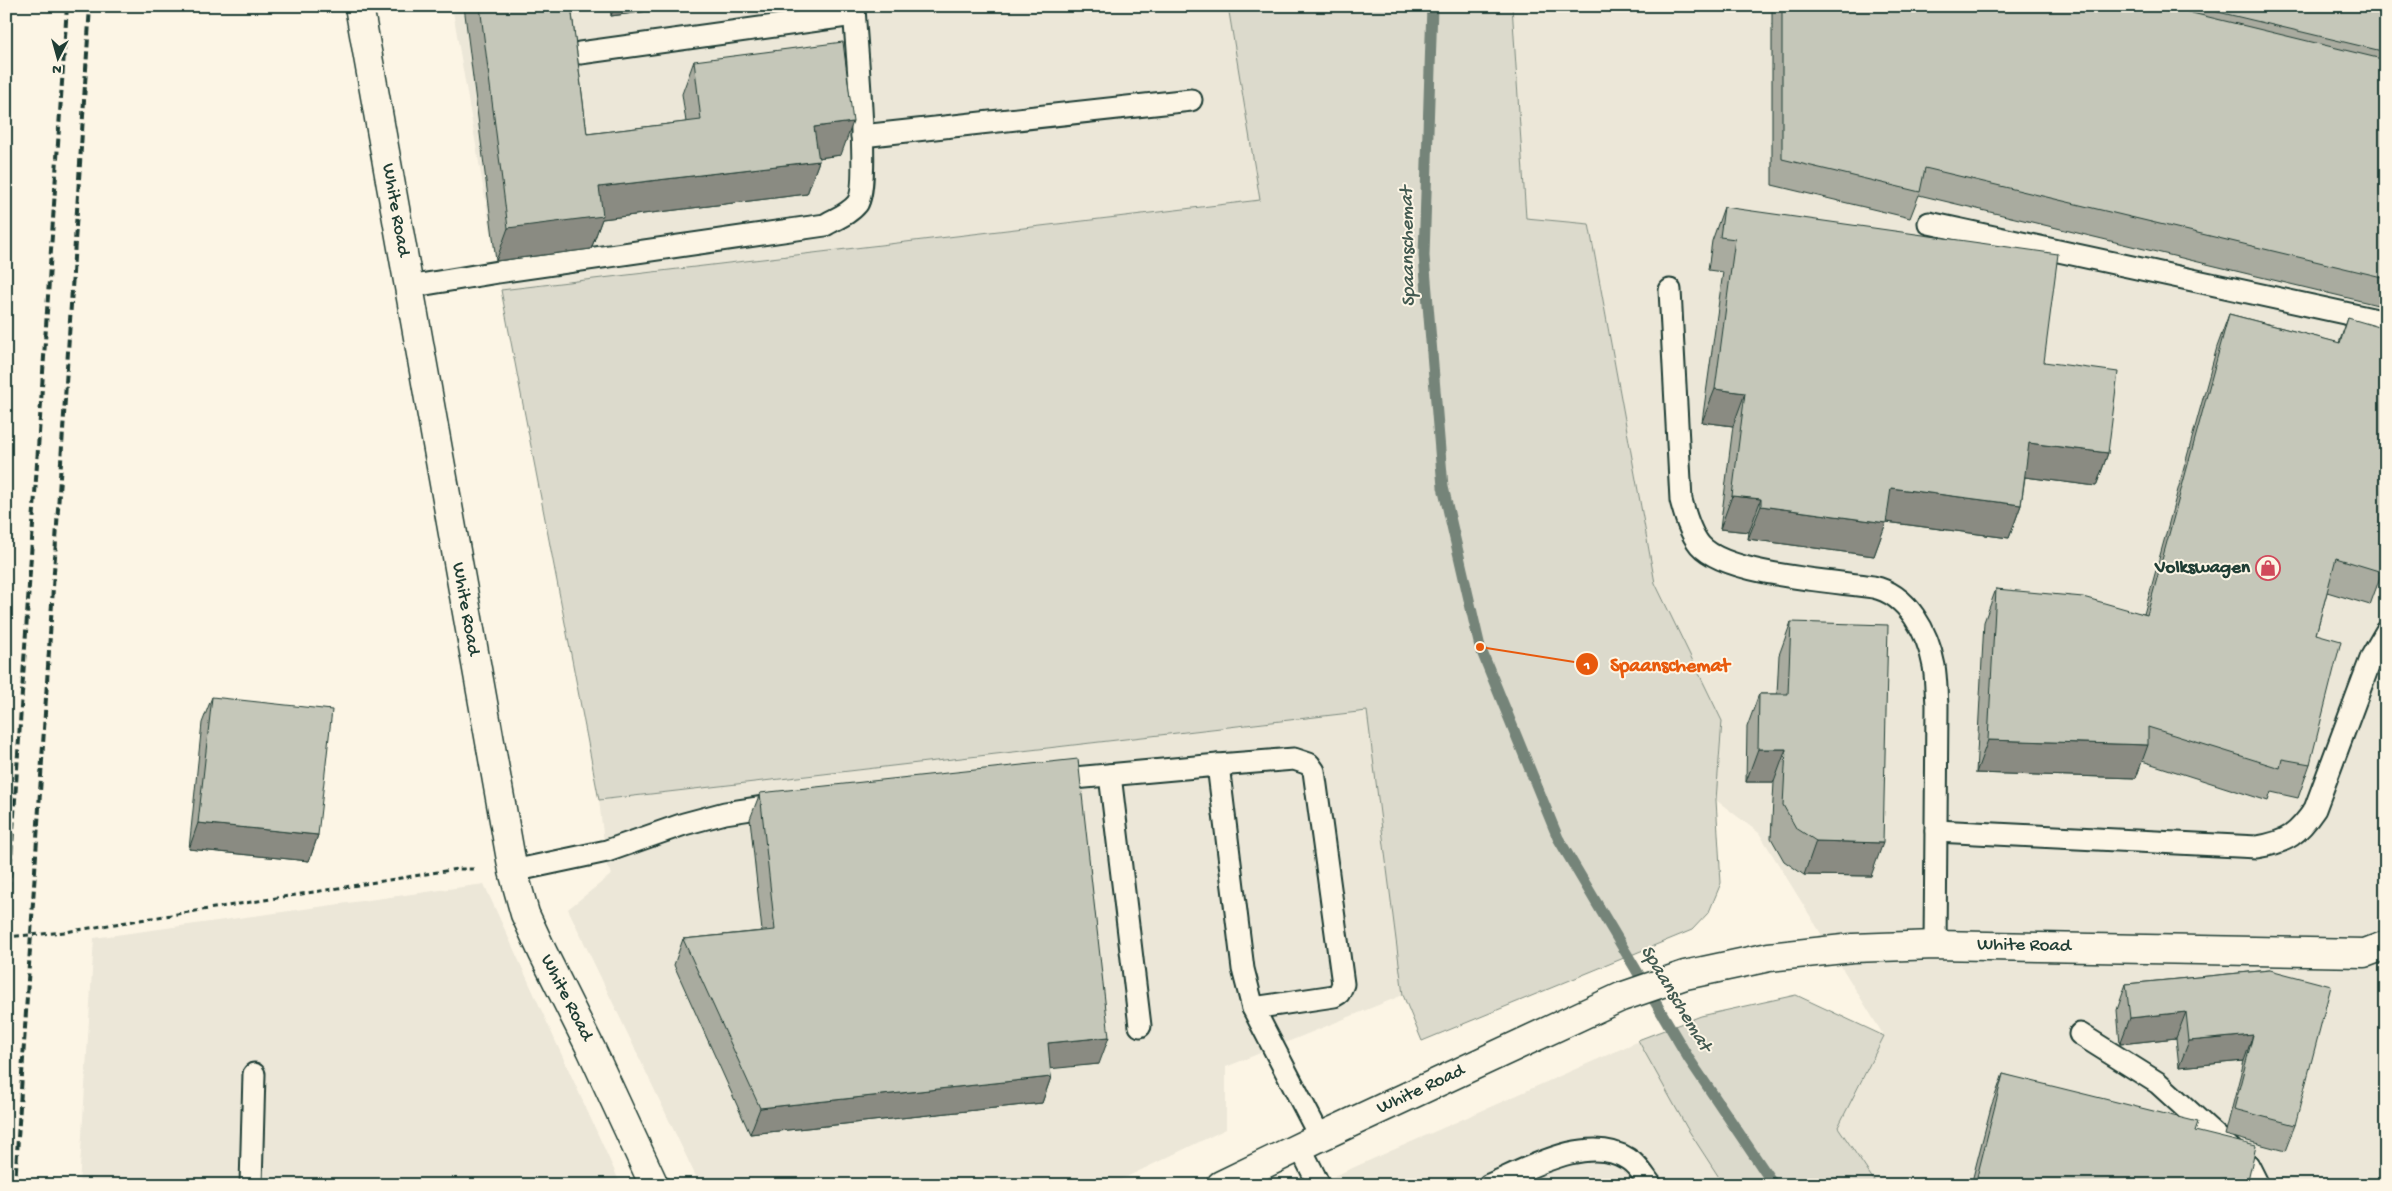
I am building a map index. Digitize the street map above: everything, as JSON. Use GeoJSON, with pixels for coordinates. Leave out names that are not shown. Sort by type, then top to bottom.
{"type":"FeatureCollection","features":[{"type":"Feature","properties":{"kind":"street","name":"White Road"},"geometry":{"type":"LineString","coordinates":[[359,6],[513,871],[525,914],[654,1185]]}},
{"type":"Feature","properties":{"kind":"street","name":"White Road"},"geometry":{"type":"LineString","coordinates":[[1222,1185],[1621,997],[1685,975],[1769,957],[1853,948],[1935,945],[2379,954]]}},
{"type":"Feature","properties":{"kind":"lane"},"geometry":{"type":"LineString","coordinates":[[408,288],[498,272],[825,224],[844,215],[858,203],[862,180],[862,136],[854,11],[580,53]]}},
{"type":"Feature","properties":{"kind":"lane"},"geometry":{"type":"LineString","coordinates":[[862,136],[1191,100]]}},
{"type":"Feature","properties":{"kind":"lane"},"geometry":{"type":"LineString","coordinates":[[1929,223],[2386,322]]}},
{"type":"Feature","properties":{"kind":"lane"},"geometry":{"type":"LineString","coordinates":[[1670,290],[1681,500],[1686,520],[1700,546],[1722,561],[1744,569],[1880,588],[1893,593],[1905,603],[1913,614],[1930,646],[1934,666],[1937,705],[1935,945]]}},
{"type":"Feature","properties":{"kind":"lane"},"geometry":{"type":"LineString","coordinates":[[1936,832],[2257,847],[2290,838],[2303,828],[2316,809],[2372,656],[2386,632]]}},
{"type":"Feature","properties":{"kind":"lane"},"geometry":{"type":"LineString","coordinates":[[1031,782],[1294,759],[1309,764],[1314,771],[1343,984],[1334,996],[1253,1008]]}},
{"type":"Feature","properties":{"kind":"lane"},"geometry":{"type":"LineString","coordinates":[[1218,765],[1243,969],[1253,1008],[1310,1142],[1319,1185]]}},
{"type":"Feature","properties":{"kind":"lane"},"geometry":{"type":"LineString","coordinates":[[1110,776],[1140,1026]]}},
{"type":"Feature","properties":{"kind":"lane"},"geometry":{"type":"LineString","coordinates":[[513,871],[607,852],[684,824],[725,814],[765,805],[805,802]]}},
{"type":"Feature","properties":{"kind":"lane"},"geometry":{"type":"LineString","coordinates":[[2080,1034],[2158,1082],[2248,1165],[2258,1185]]}},
{"type":"Feature","properties":{"kind":"lane"},"geometry":{"type":"LineString","coordinates":[[251,1185],[254,1074]]}},
{"type":"Feature","properties":{"kind":"lane"},"geometry":{"type":"LineString","coordinates":[[1489,1185],[1567,1153],[1591,1149],[1627,1158],[1651,1185]]}},
{"type":"Feature","properties":{"kind":"path"},"geometry":{"type":"LineString","coordinates":[[6,937],[64,932],[457,868],[513,871]]}},
{"type":"Feature","properties":{"kind":"shaded area"},"geometry":{"type":"Polygon","coordinates":[[[452,6],[1228,6],[1261,200],[501,290],[452,6]]]}},
{"type":"Feature","properties":{"kind":"shaded area"},"geometry":{"type":"Polygon","coordinates":[[[1228,6],[1512,6],[1526,218],[1589,224],[1655,583],[1722,721],[1716,800],[1721,883],[1709,912],[1692,930],[1422,1041],[1403,995],[1367,711],[599,800],[501,290],[1260,200],[1228,6]]]}},
{"type":"Feature","properties":{"kind":"shaded area"},"geometry":{"type":"Polygon","coordinates":[[[1512,6],[2386,6],[2386,1185],[1877,1185],[1838,1127],[1884,1036],[1759,833],[1716,800],[1722,721],[1655,583],[1589,224],[1526,218],[1512,6]]]}},
{"type":"Feature","properties":{"kind":"shaded area"},"geometry":{"type":"Polygon","coordinates":[[[1368,711],[1403,995],[1226,1067],[1226,1129],[1110,1185],[700,1185],[568,909],[612,874],[607,867],[599,800],[1368,711]]]}},
{"type":"Feature","properties":{"kind":"shaded area"},"geometry":{"type":"Polygon","coordinates":[[[484,884],[621,1185],[79,1185],[94,938],[484,884]]]}},
{"type":"Feature","properties":{"kind":"shaded area"},"geometry":{"type":"Polygon","coordinates":[[[1796,995],[1884,1036],[1838,1127],[1877,1185],[1724,1185],[1687,1128],[1638,1040],[1701,1016],[1796,995]]]}},
{"type":"Feature","properties":{"kind":"shaded area"},"geometry":{"type":"Polygon","coordinates":[[[1639,1041],[1740,1185],[1314,1185],[1639,1041]]]}},
{"type":"Feature","properties":{"kind":"building"},"geometry":{"type":"Polygon","coordinates":[[[480,6],[571,6],[587,134],[701,120],[694,61],[843,42],[853,122],[814,127],[819,161],[599,187],[603,216],[508,228],[480,6]]]}},
{"type":"Feature","properties":{"kind":"building"},"geometry":{"type":"Polygon","coordinates":[[[1782,6],[2163,6],[2386,60],[2386,278],[1925,168],[1920,192],[1782,159],[1782,6]]]}},
{"type":"Feature","properties":{"kind":"building"},"geometry":{"type":"Polygon","coordinates":[[[2193,6],[2386,6],[2386,52],[2193,6]]]}},
{"type":"Feature","properties":{"kind":"building"},"geometry":{"type":"Polygon","coordinates":[[[1724,207],[2058,254],[2044,362],[2118,372],[2108,453],[2029,443],[2021,505],[1891,488],[1886,523],[1761,506],[1761,499],[1732,496],[1745,393],[1715,389],[1735,239],[1720,237],[1724,207]]]}},
{"type":"Feature","properties":{"kind":"building","name":"Volkswagen"},"geometry":{"type":"Polygon","coordinates":[[[2229,314],[2340,343],[2348,318],[2386,329],[2386,556],[2382,572],[2336,558],[2316,634],[2341,641],[2310,764],[2282,759],[2280,768],[2148,727],[2148,745],[1988,740],[1996,589],[2083,597],[2147,615],[2229,314]]]}},
{"type":"Feature","properties":{"kind":"building"},"geometry":{"type":"Polygon","coordinates":[[[1791,622],[1888,625],[1883,843],[1816,841],[1796,828],[1783,805],[1786,749],[1758,749],[1759,694],[1788,694],[1791,622]]]}},
{"type":"Feature","properties":{"kind":"building"},"geometry":{"type":"Polygon","coordinates":[[[212,697],[332,710],[318,835],[198,823],[212,697]]]}},
{"type":"Feature","properties":{"kind":"building"},"geometry":{"type":"Polygon","coordinates":[[[1078,759],[1109,1037],[1048,1043],[1051,1077],[760,1108],[683,939],[775,930],[760,793],[1078,759]]]}},
{"type":"Feature","properties":{"kind":"building"},"geometry":{"type":"Polygon","coordinates":[[[2270,970],[2331,986],[2295,1125],[2234,1109],[2253,1035],[2189,1041],[2186,1012],[2130,1018],[2126,984],[2270,970]]]}},
{"type":"Feature","properties":{"kind":"building"},"geometry":{"type":"Polygon","coordinates":[[[2003,1074],[2198,1122],[2195,1131],[2256,1146],[2247,1185],[1975,1185],[2003,1074]]]}},
{"type":"Feature","properties":{"kind":"waterway","name":"Spaanschemat"},"geometry":{"type":"LineString","coordinates":[[1432,6],[1424,256],[1443,487],[1480,647],[1558,838],[1689,1059],[1774,1185]]}},
{"type":"Feature","properties":{"kind":"railway"},"geometry":{"type":"LineString","coordinates":[[6,937],[67,6]]}},
{"type":"Feature","properties":{"kind":"railway"},"geometry":{"type":"LineString","coordinates":[[15,1185],[90,6]]}},
{"type":"Feature","properties":{"kind":"place","name":"Volkswagen"},"geometry":{"type":"Point","coordinates":[2268,568]}},
{"type":"Feature","properties":{"kind":"place","name":"Spaanschemat"},"geometry":{"type":"Point","coordinates":[1480,647]}}]}
